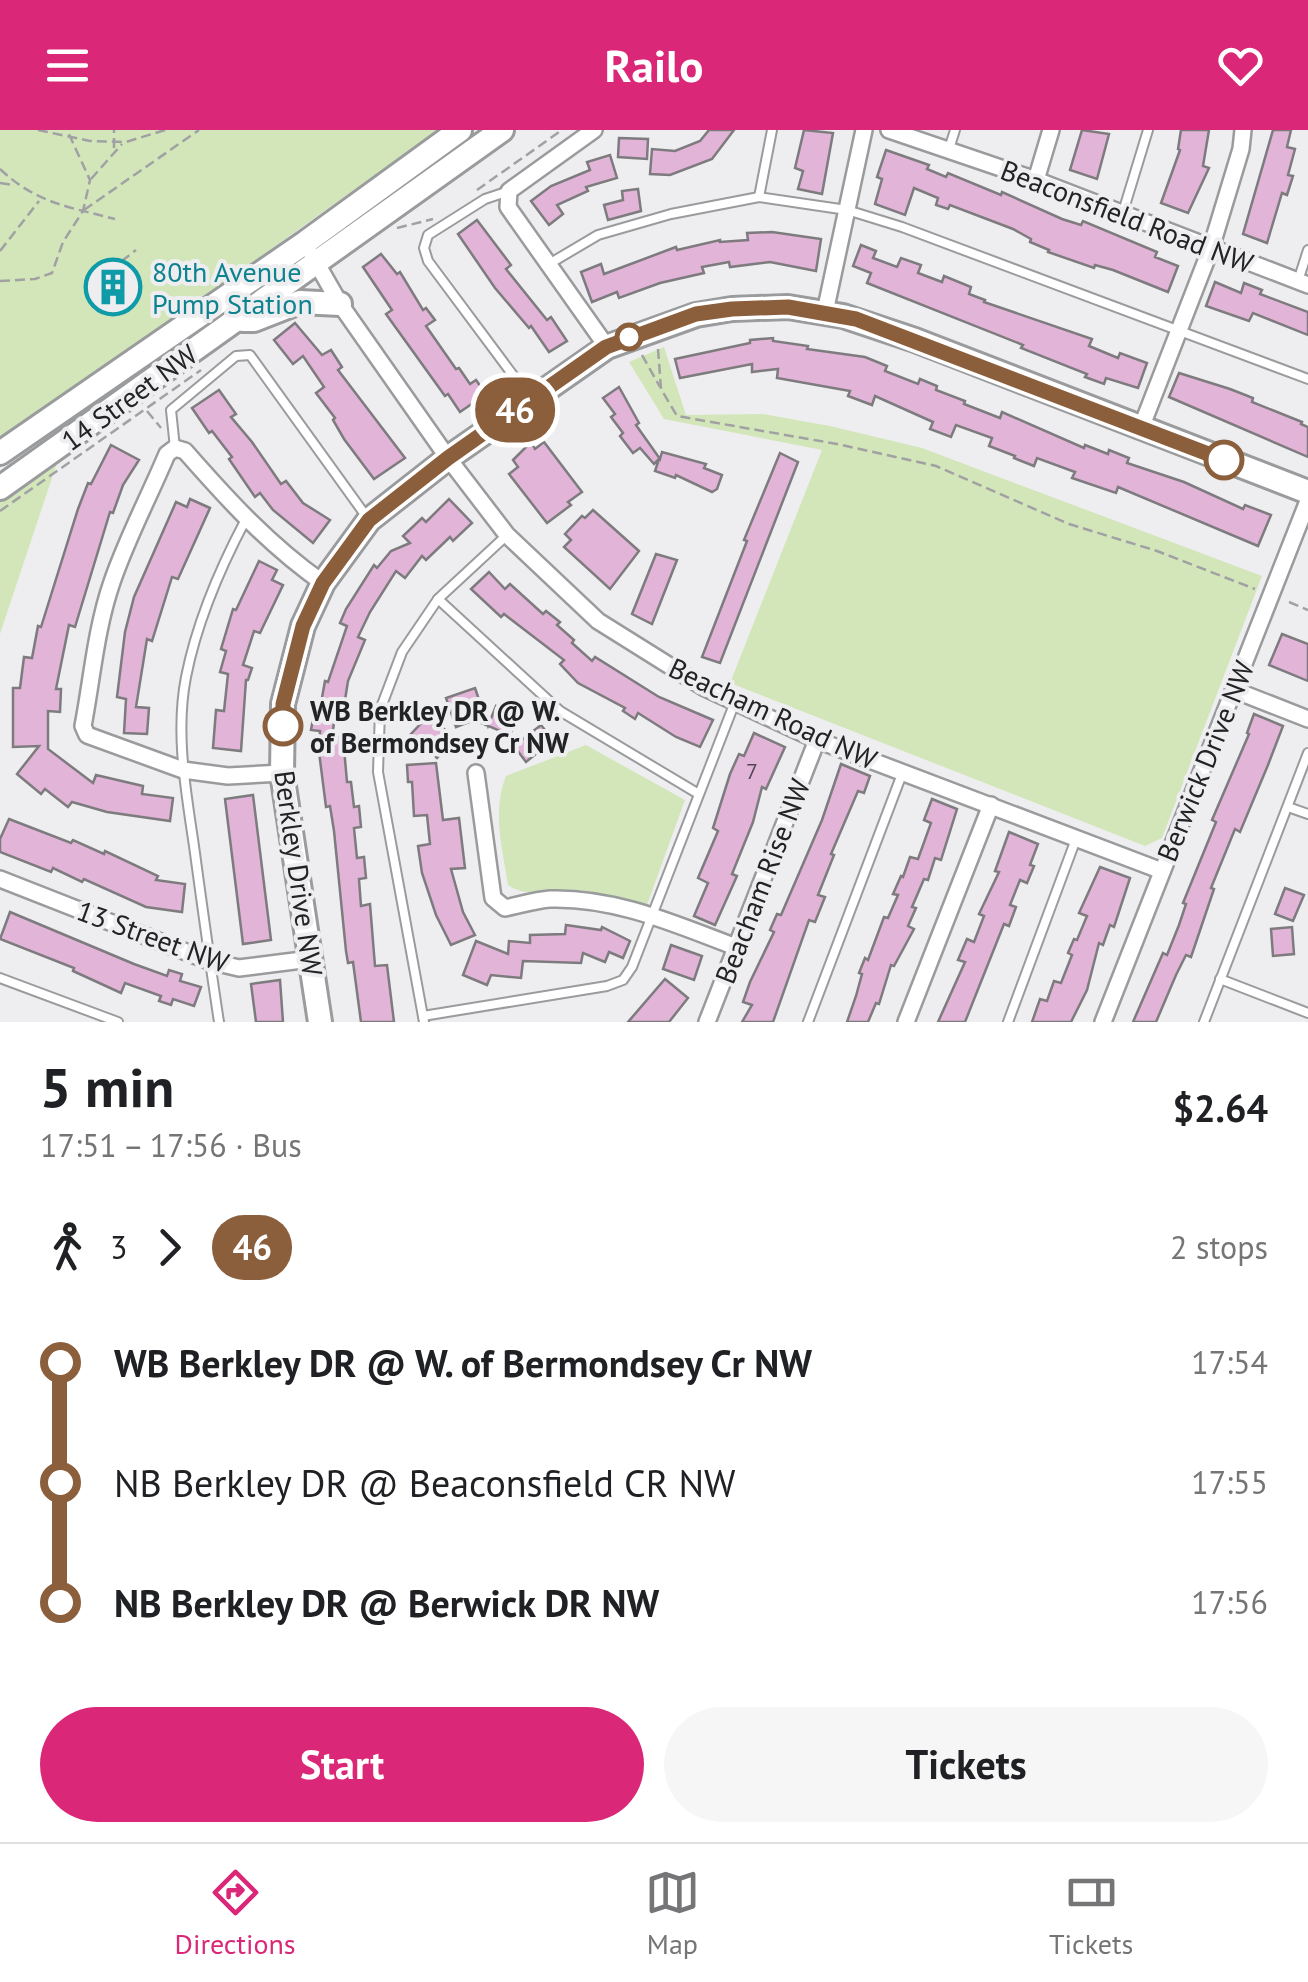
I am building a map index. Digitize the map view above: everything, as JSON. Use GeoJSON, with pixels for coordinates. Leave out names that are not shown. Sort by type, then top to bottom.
{"type":"FeatureCollection","features":[{"type":"Feature","properties":{"kind":"street","name":"14 Street NW"},"geometry":{"type":"LineString","coordinates":[[0,488],[234,319],[460,130]]}},
{"type":"Feature","properties":{"kind":"street","name":"14 Street NW"},"geometry":{"type":"LineString","coordinates":[[0,454],[502,130]]}},
{"type":"Feature","properties":{"kind":"street"},"geometry":{"type":"LineString","coordinates":[[594,130],[509,191],[508,207],[606,347]]}},
{"type":"Feature","properties":{"kind":"street"},"geometry":{"type":"LineString","coordinates":[[825,312],[864,130]]}},
{"type":"Feature","properties":{"kind":"street","name":"Beaconsfield Road NW"},"geometry":{"type":"LineString","coordinates":[[888,130],[1036,180],[1303,284]]}},
{"type":"Feature","properties":{"kind":"street"},"geometry":{"type":"LineString","coordinates":[[1036,180],[1051,130]]}},
{"type":"Feature","properties":{"kind":"street"},"geometry":{"type":"LineString","coordinates":[[1140,428],[1211,248],[1242,149],[1243,130]]}},
{"type":"Feature","properties":{"kind":"street","name":"Beacham Road NW"},"geometry":{"type":"LineString","coordinates":[[311,252],[340,304],[507,535],[598,620],[667,666],[818,740],[1162,871]]}},
{"type":"Feature","properties":{"kind":"street"},"geometry":{"type":"LineString","coordinates":[[234,319],[254,320],[300,302],[340,304]]}},
{"type":"Feature","properties":{"kind":"street","name":"Berkley Drive NW"},"geometry":{"type":"LineString","coordinates":[[320,1022],[282,773],[283,704],[298,640],[323,583],[369,520],[448,458],[606,347],[696,314],[753,307],[825,312],[871,324],[1308,492]]}},
{"type":"Feature","properties":{"kind":"street"},"geometry":{"type":"LineString","coordinates":[[282,773],[228,776],[183,770],[87,735],[83,726],[111,585],[166,454],[175,448],[185,451],[246,520],[285,556],[323,583]]}},
{"type":"Feature","properties":{"kind":"street","name":"Berwick Drive NW"},"geometry":{"type":"LineString","coordinates":[[1104,1022],[1308,501]]}},
{"type":"Feature","properties":{"kind":"street"},"geometry":{"type":"LineString","coordinates":[[1234,690],[1308,719]]}},
{"type":"Feature","properties":{"kind":"street","name":"Beacham Rise NW"},"geometry":{"type":"LineString","coordinates":[[707,1022],[818,740]]}},
{"type":"Feature","properties":{"kind":"street"},"geometry":{"type":"LineString","coordinates":[[476,773],[493,898],[505,908],[547,899],[589,900],[652,915],[736,948]]}},
{"type":"Feature","properties":{"kind":"street"},"geometry":{"type":"LineString","coordinates":[[906,1022],[991,805]]}},
{"type":"Feature","properties":{"kind":"street","name":"13 Street NW"},"geometry":{"type":"LineString","coordinates":[[0,879],[209,961],[239,968],[310,959]]}},
{"type":"Feature","properties":{"kind":"lane"},"geometry":{"type":"LineString","coordinates":[[759,197],[772,130]]}},
{"type":"Feature","properties":{"kind":"lane"},"geometry":{"type":"LineString","coordinates":[[949,149],[955,130]]}},
{"type":"Feature","properties":{"kind":"lane"},"geometry":{"type":"LineString","coordinates":[[1122,212],[1148,130]]}},
{"type":"Feature","properties":{"kind":"lane"},"geometry":{"type":"LineString","coordinates":[[509,191],[485,199],[428,236],[424,248],[428,261],[531,399]]}},
{"type":"Feature","properties":{"kind":"lane"},"geometry":{"type":"LineString","coordinates":[[549,264],[598,235],[671,214],[759,197],[847,210],[1308,379]]}},
{"type":"Feature","properties":{"kind":"lane"},"geometry":{"type":"LineString","coordinates":[[1303,284],[1308,250]]}},
{"type":"Feature","properties":{"kind":"lane"},"geometry":{"type":"LineString","coordinates":[[175,448],[171,410],[236,356],[250,355],[369,520]]}},
{"type":"Feature","properties":{"kind":"lane"},"geometry":{"type":"LineString","coordinates":[[218,1022],[183,770],[185,680],[198,626],[218,572],[246,520]]}},
{"type":"Feature","properties":{"kind":"lane"},"geometry":{"type":"LineString","coordinates":[[507,535],[438,599],[402,652],[380,710],[378,772],[424,1019],[623,980],[632,967],[735,702]]}},
{"type":"Feature","properties":{"kind":"lane"},"geometry":{"type":"LineString","coordinates":[[438,599],[560,711],[697,793]]}},
{"type":"Feature","properties":{"kind":"lane"},"geometry":{"type":"LineString","coordinates":[[1204,1022],[1308,753]]}},
{"type":"Feature","properties":{"kind":"lane"},"geometry":{"type":"LineString","coordinates":[[808,1022],[903,771]]}},
{"type":"Feature","properties":{"kind":"lane"},"geometry":{"type":"LineString","coordinates":[[1288,807],[1308,814]]}},
{"type":"Feature","properties":{"kind":"lane"},"geometry":{"type":"LineString","coordinates":[[1008,1022],[1076,839]]}},
{"type":"Feature","properties":{"kind":"lane"},"geometry":{"type":"LineString","coordinates":[[0,978],[118,1022]]}},
{"type":"Feature","properties":{"kind":"lane"},"geometry":{"type":"LineString","coordinates":[[1220,979],[1308,1013]]}},
{"type":"Feature","properties":{"kind":"path"},"geometry":{"type":"LineString","coordinates":[[38,130],[72,138],[120,140],[165,130]]}},
{"type":"Feature","properties":{"kind":"path"},"geometry":{"type":"LineString","coordinates":[[67,130],[90,180]]}},
{"type":"Feature","properties":{"kind":"path"},"geometry":{"type":"LineString","coordinates":[[114,130],[120,140]]}},
{"type":"Feature","properties":{"kind":"path"},"geometry":{"type":"LineString","coordinates":[[83,211],[198,130]]}},
{"type":"Feature","properties":{"kind":"path"},"geometry":{"type":"LineString","coordinates":[[470,194],[562,130]]}},
{"type":"Feature","properties":{"kind":"path"},"geometry":{"type":"LineString","coordinates":[[0,281],[35,279],[52,272],[83,211],[90,180],[120,140]]}},
{"type":"Feature","properties":{"kind":"path"},"geometry":{"type":"LineString","coordinates":[[114,152],[120,140]]}},
{"type":"Feature","properties":{"kind":"path"},"geometry":{"type":"LineString","coordinates":[[0,169],[40,199],[116,219]]}},
{"type":"Feature","properties":{"kind":"path"},"geometry":{"type":"LineString","coordinates":[[0,183],[18,186]]}},
{"type":"Feature","properties":{"kind":"path"},"geometry":{"type":"LineString","coordinates":[[0,251],[40,199]]}},
{"type":"Feature","properties":{"kind":"path"},"geometry":{"type":"LineString","coordinates":[[385,236],[436,217]]}},
{"type":"Feature","properties":{"kind":"path"},"geometry":{"type":"LineString","coordinates":[[96,289],[91,285],[136,250]]}},
{"type":"Feature","properties":{"kind":"path"},"geometry":{"type":"LineString","coordinates":[[658,346],[661,388]]}},
{"type":"Feature","properties":{"kind":"path"},"geometry":{"type":"LineString","coordinates":[[641,354],[677,416],[936,466],[1069,524],[1256,589]]}},
{"type":"Feature","properties":{"kind":"path"},"geometry":{"type":"LineString","coordinates":[[0,512],[206,366]]}},
{"type":"Feature","properties":{"kind":"path"},"geometry":{"type":"LineString","coordinates":[[146,409],[175,448]]}},
{"type":"Feature","properties":{"kind":"path"},"geometry":{"type":"LineString","coordinates":[[1288,602],[1308,610]]}},
{"type":"Feature","properties":{"kind":"green space"},"geometry":{"type":"Polygon","coordinates":[[[0,130],[438,130],[0,442],[0,130]]]}},
{"type":"Feature","properties":{"kind":"green space"},"geometry":{"type":"Polygon","coordinates":[[[664,347],[686,415],[763,414],[922,448],[1262,576],[1162,838],[1145,846],[730,683],[822,450],[664,419],[629,362],[664,347]]]}},
{"type":"Feature","properties":{"kind":"green space"},"geometry":{"type":"Polygon","coordinates":[[[57,463],[0,634],[0,501],[57,463]]]}},
{"type":"Feature","properties":{"kind":"green space"},"geometry":{"type":"Polygon","coordinates":[[[586,745],[685,800],[647,905],[586,891],[532,892],[508,885],[499,816],[506,776],[586,745]]]}},
{"type":"Feature","properties":{"kind":"building"},"geometry":{"type":"Polygon","coordinates":[[[709,130],[734,130],[712,159],[670,175],[650,174],[652,149],[675,151],[700,141],[709,130]]]}},
{"type":"Feature","properties":{"kind":"building"},"geometry":{"type":"Polygon","coordinates":[[[804,130],[833,133],[822,194],[798,189],[803,171],[795,168],[804,130]]]}},
{"type":"Feature","properties":{"kind":"building"},"geometry":{"type":"Polygon","coordinates":[[[1082,130],[1109,134],[1097,179],[1070,170],[1082,130]]]}},
{"type":"Feature","properties":{"kind":"building"},"geometry":{"type":"Polygon","coordinates":[[[1181,130],[1209,130],[1203,166],[1209,168],[1188,213],[1161,203],[1180,150],[1181,130]]]}},
{"type":"Feature","properties":{"kind":"building"},"geometry":{"type":"Polygon","coordinates":[[[1273,130],[1291,130],[1287,147],[1295,149],[1288,175],[1293,176],[1287,195],[1282,193],[1267,243],[1243,234],[1273,130]]]}},
{"type":"Feature","properties":{"kind":"building"},"geometry":{"type":"Polygon","coordinates":[[[619,138],[648,139],[647,159],[618,157],[619,138]]]}},
{"type":"Feature","properties":{"kind":"building"},"geometry":{"type":"Polygon","coordinates":[[[886,150],[929,165],[927,169],[946,177],[948,173],[1001,195],[1002,192],[1062,219],[1081,225],[1083,221],[1157,252],[1155,257],[1178,266],[1168,292],[1113,270],[1095,265],[1094,268],[1048,252],[1013,229],[950,205],[948,209],[936,205],[938,198],[914,188],[905,215],[875,204],[882,179],[877,177],[886,150]]]}},
{"type":"Feature","properties":{"kind":"building"},"geometry":{"type":"Polygon","coordinates":[[[610,155],[617,178],[586,187],[588,191],[557,205],[563,214],[549,225],[531,201],[551,186],[590,170],[587,162],[610,155]]]}},
{"type":"Feature","properties":{"kind":"building"},"geometry":{"type":"Polygon","coordinates":[[[638,189],[641,211],[608,220],[604,205],[623,200],[622,191],[638,189]]]}},
{"type":"Feature","properties":{"kind":"building"},"geometry":{"type":"Polygon","coordinates":[[[477,220],[511,265],[506,269],[547,320],[551,317],[567,341],[549,352],[531,326],[495,288],[458,234],[477,220]]]}},
{"type":"Feature","properties":{"kind":"building"},"geometry":{"type":"Polygon","coordinates":[[[772,232],[821,239],[816,271],[770,262],[730,267],[729,262],[702,267],[704,273],[619,298],[617,292],[592,302],[581,272],[601,264],[604,274],[676,247],[677,250],[720,240],[748,240],[747,233],[772,232]]]}},
{"type":"Feature","properties":{"kind":"building"},"geometry":{"type":"Polygon","coordinates":[[[861,245],[876,251],[873,258],[897,267],[901,258],[921,265],[918,273],[942,282],[944,276],[971,287],[969,294],[984,302],[1092,339],[1089,346],[1118,358],[1120,353],[1147,363],[1138,388],[1106,378],[1104,384],[1085,377],[1087,374],[1021,348],[1023,345],[867,283],[871,273],[853,266],[861,245]]]}},
{"type":"Feature","properties":{"kind":"building"},"geometry":{"type":"Polygon","coordinates":[[[381,254],[397,274],[400,272],[423,310],[426,308],[435,320],[426,326],[456,369],[470,384],[476,380],[486,394],[460,412],[386,314],[392,310],[363,267],[381,254]]]}},
{"type":"Feature","properties":{"kind":"building"},"geometry":{"type":"Polygon","coordinates":[[[1215,282],[1241,293],[1244,283],[1262,290],[1260,294],[1308,312],[1308,335],[1253,313],[1249,321],[1206,306],[1215,282]]]}},
{"type":"Feature","properties":{"kind":"building"},"geometry":{"type":"Polygon","coordinates":[[[295,323],[322,355],[331,350],[342,367],[338,370],[405,458],[374,479],[316,393],[324,387],[303,356],[293,364],[274,340],[295,323]]]}},
{"type":"Feature","properties":{"kind":"building"},"geometry":{"type":"Polygon","coordinates":[[[773,338],[808,346],[807,349],[865,357],[887,366],[885,371],[918,384],[920,379],[937,386],[936,390],[965,401],[964,404],[1000,418],[1002,412],[1084,448],[1085,445],[1108,454],[1109,450],[1129,458],[1127,463],[1184,482],[1243,509],[1245,505],[1271,515],[1258,546],[1118,487],[1116,493],[1072,478],[1075,472],[1037,458],[1034,466],[1014,458],[989,446],[992,438],[956,425],[951,437],[930,429],[933,422],[875,396],[872,405],[848,396],[850,391],[777,378],[778,369],[752,372],[752,364],[680,378],[675,359],[773,338]]]}},
{"type":"Feature","properties":{"kind":"building"},"geometry":{"type":"Polygon","coordinates":[[[1179,373],[1253,398],[1252,402],[1302,422],[1308,427],[1308,457],[1169,397],[1179,373]]]}},
{"type":"Feature","properties":{"kind":"building"},"geometry":{"type":"Polygon","coordinates":[[[619,387],[639,423],[636,425],[660,459],[662,452],[706,464],[704,468],[722,475],[717,489],[712,492],[676,475],[675,478],[655,471],[659,459],[654,464],[640,448],[633,453],[620,436],[623,433],[611,417],[615,414],[603,398],[619,387]]]}},
{"type":"Feature","properties":{"kind":"building"},"geometry":{"type":"Polygon","coordinates":[[[219,390],[236,414],[231,417],[281,484],[286,481],[303,503],[330,520],[313,543],[273,510],[260,493],[255,497],[229,459],[232,457],[192,408],[219,390]]]}},
{"type":"Feature","properties":{"kind":"building"},"geometry":{"type":"Polygon","coordinates":[[[531,442],[535,449],[544,442],[582,492],[547,523],[509,474],[518,467],[513,460],[531,442]]]}},
{"type":"Feature","properties":{"kind":"building"},"geometry":{"type":"Polygon","coordinates":[[[111,445],[139,460],[123,485],[113,513],[110,512],[75,627],[69,625],[56,689],[61,689],[60,712],[48,711],[48,749],[93,783],[96,775],[143,786],[142,794],[173,798],[170,821],[107,812],[72,802],[68,807],[45,789],[41,794],[17,774],[39,746],[13,747],[13,688],[20,688],[24,657],[32,658],[38,626],[41,627],[88,483],[91,484],[111,445]]]}},
{"type":"Feature","properties":{"kind":"building"},"geometry":{"type":"Polygon","coordinates":[[[780,453],[798,462],[720,663],[702,657],[747,541],[744,540],[780,453]]]}},
{"type":"Feature","properties":{"kind":"building"},"geometry":{"type":"Polygon","coordinates":[[[190,499],[210,508],[178,579],[172,577],[152,641],[147,639],[136,707],[149,708],[147,734],[124,733],[126,699],[117,697],[125,632],[134,597],[176,502],[187,507],[190,499]]]}},
{"type":"Feature","properties":{"kind":"building"},"geometry":{"type":"Polygon","coordinates":[[[449,499],[472,523],[426,560],[422,556],[405,578],[396,571],[358,637],[365,640],[348,681],[345,700],[338,699],[332,736],[343,737],[347,782],[351,782],[354,807],[359,806],[361,827],[354,828],[357,858],[364,857],[366,878],[359,879],[361,906],[370,904],[375,966],[387,965],[394,1022],[361,1022],[353,962],[348,963],[346,951],[334,831],[330,806],[326,807],[319,752],[320,731],[311,730],[316,702],[321,703],[325,681],[328,682],[347,626],[340,623],[346,609],[374,565],[377,568],[391,551],[410,543],[403,536],[422,518],[426,522],[449,499]]]}},
{"type":"Feature","properties":{"kind":"building"},"geometry":{"type":"Polygon","coordinates":[[[593,510],[639,551],[610,589],[564,547],[571,540],[565,534],[593,510]]]}},
{"type":"Feature","properties":{"kind":"building"},"geometry":{"type":"Polygon","coordinates":[[[656,554],[677,560],[652,624],[632,614],[656,554]]]}},
{"type":"Feature","properties":{"kind":"building"},"geometry":{"type":"Polygon","coordinates":[[[259,561],[277,570],[272,580],[283,585],[260,633],[254,631],[243,665],[252,668],[246,680],[241,751],[213,748],[216,710],[224,711],[228,674],[220,672],[226,651],[221,649],[233,609],[236,610],[259,561]]]}},
{"type":"Feature","properties":{"kind":"building"},"geometry":{"type":"Polygon","coordinates":[[[489,572],[505,589],[510,584],[543,614],[546,611],[560,622],[557,625],[592,661],[595,657],[659,697],[713,720],[700,747],[638,713],[635,719],[623,711],[625,708],[578,683],[560,664],[564,660],[504,614],[501,617],[471,589],[489,572]]]}},
{"type":"Feature","properties":{"kind":"building"},"geometry":{"type":"Polygon","coordinates":[[[1282,634],[1308,644],[1308,681],[1269,665],[1282,634]]]}},
{"type":"Feature","properties":{"kind":"building"},"geometry":{"type":"Polygon","coordinates":[[[475,688],[488,726],[474,720],[456,727],[446,698],[475,688]]]}},
{"type":"Feature","properties":{"kind":"building"},"geometry":{"type":"Polygon","coordinates":[[[496,706],[518,715],[510,735],[488,726],[496,706]]]}},
{"type":"Feature","properties":{"kind":"building"},"geometry":{"type":"Polygon","coordinates":[[[1254,714],[1283,726],[1268,765],[1240,832],[1235,829],[1211,888],[1214,889],[1191,957],[1186,955],[1156,1022],[1133,1022],[1179,925],[1186,904],[1183,903],[1216,822],[1212,820],[1254,714]]]}},
{"type":"Feature","properties":{"kind":"building"},"geometry":{"type":"Polygon","coordinates":[[[429,715],[455,739],[437,758],[411,734],[429,715]]]}},
{"type":"Feature","properties":{"kind":"building"},"geometry":{"type":"Polygon","coordinates":[[[541,725],[553,740],[526,762],[514,746],[541,725]]]}},
{"type":"Feature","properties":{"kind":"building"},"geometry":{"type":"Polygon","coordinates":[[[754,733],[785,747],[766,789],[762,787],[732,874],[737,876],[715,925],[694,916],[708,883],[698,878],[718,831],[713,828],[730,774],[754,733]]]}},
{"type":"Feature","properties":{"kind":"building"},"geometry":{"type":"Polygon","coordinates":[[[436,763],[443,820],[459,818],[465,868],[451,869],[463,912],[475,935],[451,945],[422,873],[418,846],[430,844],[427,815],[414,816],[412,782],[408,782],[407,765],[436,763]]]}},
{"type":"Feature","properties":{"kind":"building"},"geometry":{"type":"Polygon","coordinates":[[[841,764],[870,776],[864,793],[858,791],[831,854],[834,855],[818,895],[825,897],[815,922],[809,920],[773,1022],[742,1022],[752,1005],[743,1002],[750,982],[822,820],[841,764]]]}},
{"type":"Feature","properties":{"kind":"building"},"geometry":{"type":"Polygon","coordinates":[[[253,795],[271,940],[243,944],[225,799],[253,795]]]}},
{"type":"Feature","properties":{"kind":"building"},"geometry":{"type":"Polygon","coordinates":[[[932,799],[957,809],[941,860],[935,858],[928,880],[924,879],[908,926],[914,929],[894,966],[891,965],[879,1004],[876,1003],[868,1022],[847,1022],[865,958],[868,960],[884,917],[888,918],[898,895],[893,894],[910,857],[918,859],[931,823],[924,820],[932,799]]]}},
{"type":"Feature","properties":{"kind":"building"},"geometry":{"type":"Polygon","coordinates":[[[9,819],[104,854],[105,851],[158,876],[156,880],[185,884],[182,912],[146,907],[84,879],[82,882],[53,868],[51,872],[0,852],[0,839],[9,819]]]}},
{"type":"Feature","properties":{"kind":"building"},"geometry":{"type":"Polygon","coordinates":[[[1009,832],[1038,844],[1030,865],[1034,866],[1027,883],[1020,880],[1010,905],[1016,907],[1009,926],[1004,924],[965,1022],[938,1022],[965,962],[958,960],[967,939],[974,942],[984,916],[979,914],[999,872],[995,871],[1009,832]]]}},
{"type":"Feature","properties":{"kind":"building"},"geometry":{"type":"Polygon","coordinates":[[[1100,867],[1130,878],[1114,927],[1110,925],[1103,945],[1099,943],[1087,990],[1071,1022],[1032,1022],[1040,999],[1047,1001],[1054,981],[1061,983],[1072,955],[1068,953],[1087,916],[1079,913],[1100,867]]]}},
{"type":"Feature","properties":{"kind":"building"},"geometry":{"type":"Polygon","coordinates":[[[1285,888],[1304,895],[1293,921],[1275,914],[1285,888]]]}},
{"type":"Feature","properties":{"kind":"building"},"geometry":{"type":"Polygon","coordinates":[[[10,912],[167,976],[169,970],[182,974],[180,981],[201,987],[194,1006],[173,999],[171,1005],[159,1001],[161,996],[125,983],[121,993],[73,971],[74,968],[0,939],[10,912]]]}},
{"type":"Feature","properties":{"kind":"building"},"geometry":{"type":"Polygon","coordinates":[[[566,925],[601,930],[602,927],[630,941],[623,958],[609,952],[605,962],[583,953],[581,963],[523,961],[521,978],[491,975],[487,985],[463,975],[476,941],[508,954],[509,941],[530,943],[530,935],[565,934],[566,925]]]}},
{"type":"Feature","properties":{"kind":"building"},"geometry":{"type":"Polygon","coordinates":[[[1292,927],[1294,954],[1273,956],[1271,929],[1292,927]]]}},
{"type":"Feature","properties":{"kind":"building"},"geometry":{"type":"Polygon","coordinates":[[[671,945],[702,956],[694,980],[663,969],[671,945]]]}},
{"type":"Feature","properties":{"kind":"building"},"geometry":{"type":"Polygon","coordinates":[[[665,979],[688,998],[669,1022],[628,1022],[665,979]]]}},
{"type":"Feature","properties":{"kind":"building"},"geometry":{"type":"Polygon","coordinates":[[[280,980],[283,1022],[256,1022],[251,984],[280,980]]]}},
{"type":"Feature","properties":{"kind":"bus line","name":"46"},"geometry":{"type":"LineString","coordinates":[[283,726],[283,704],[303,626],[323,583],[369,520],[448,458],[606,347],[696,314],[788,307],[856,319],[1224,460]]}},
{"type":"Feature","properties":{"kind":"place","name":"80th Avenue Pump Station"},"geometry":{"type":"Point","coordinates":[113,287]}},
{"type":"Feature","properties":{"kind":"place","name":"WB Berkley DR @ W. of Bermondsey Cr NW"},"geometry":{"type":"Point","coordinates":[283,726]}}]}
